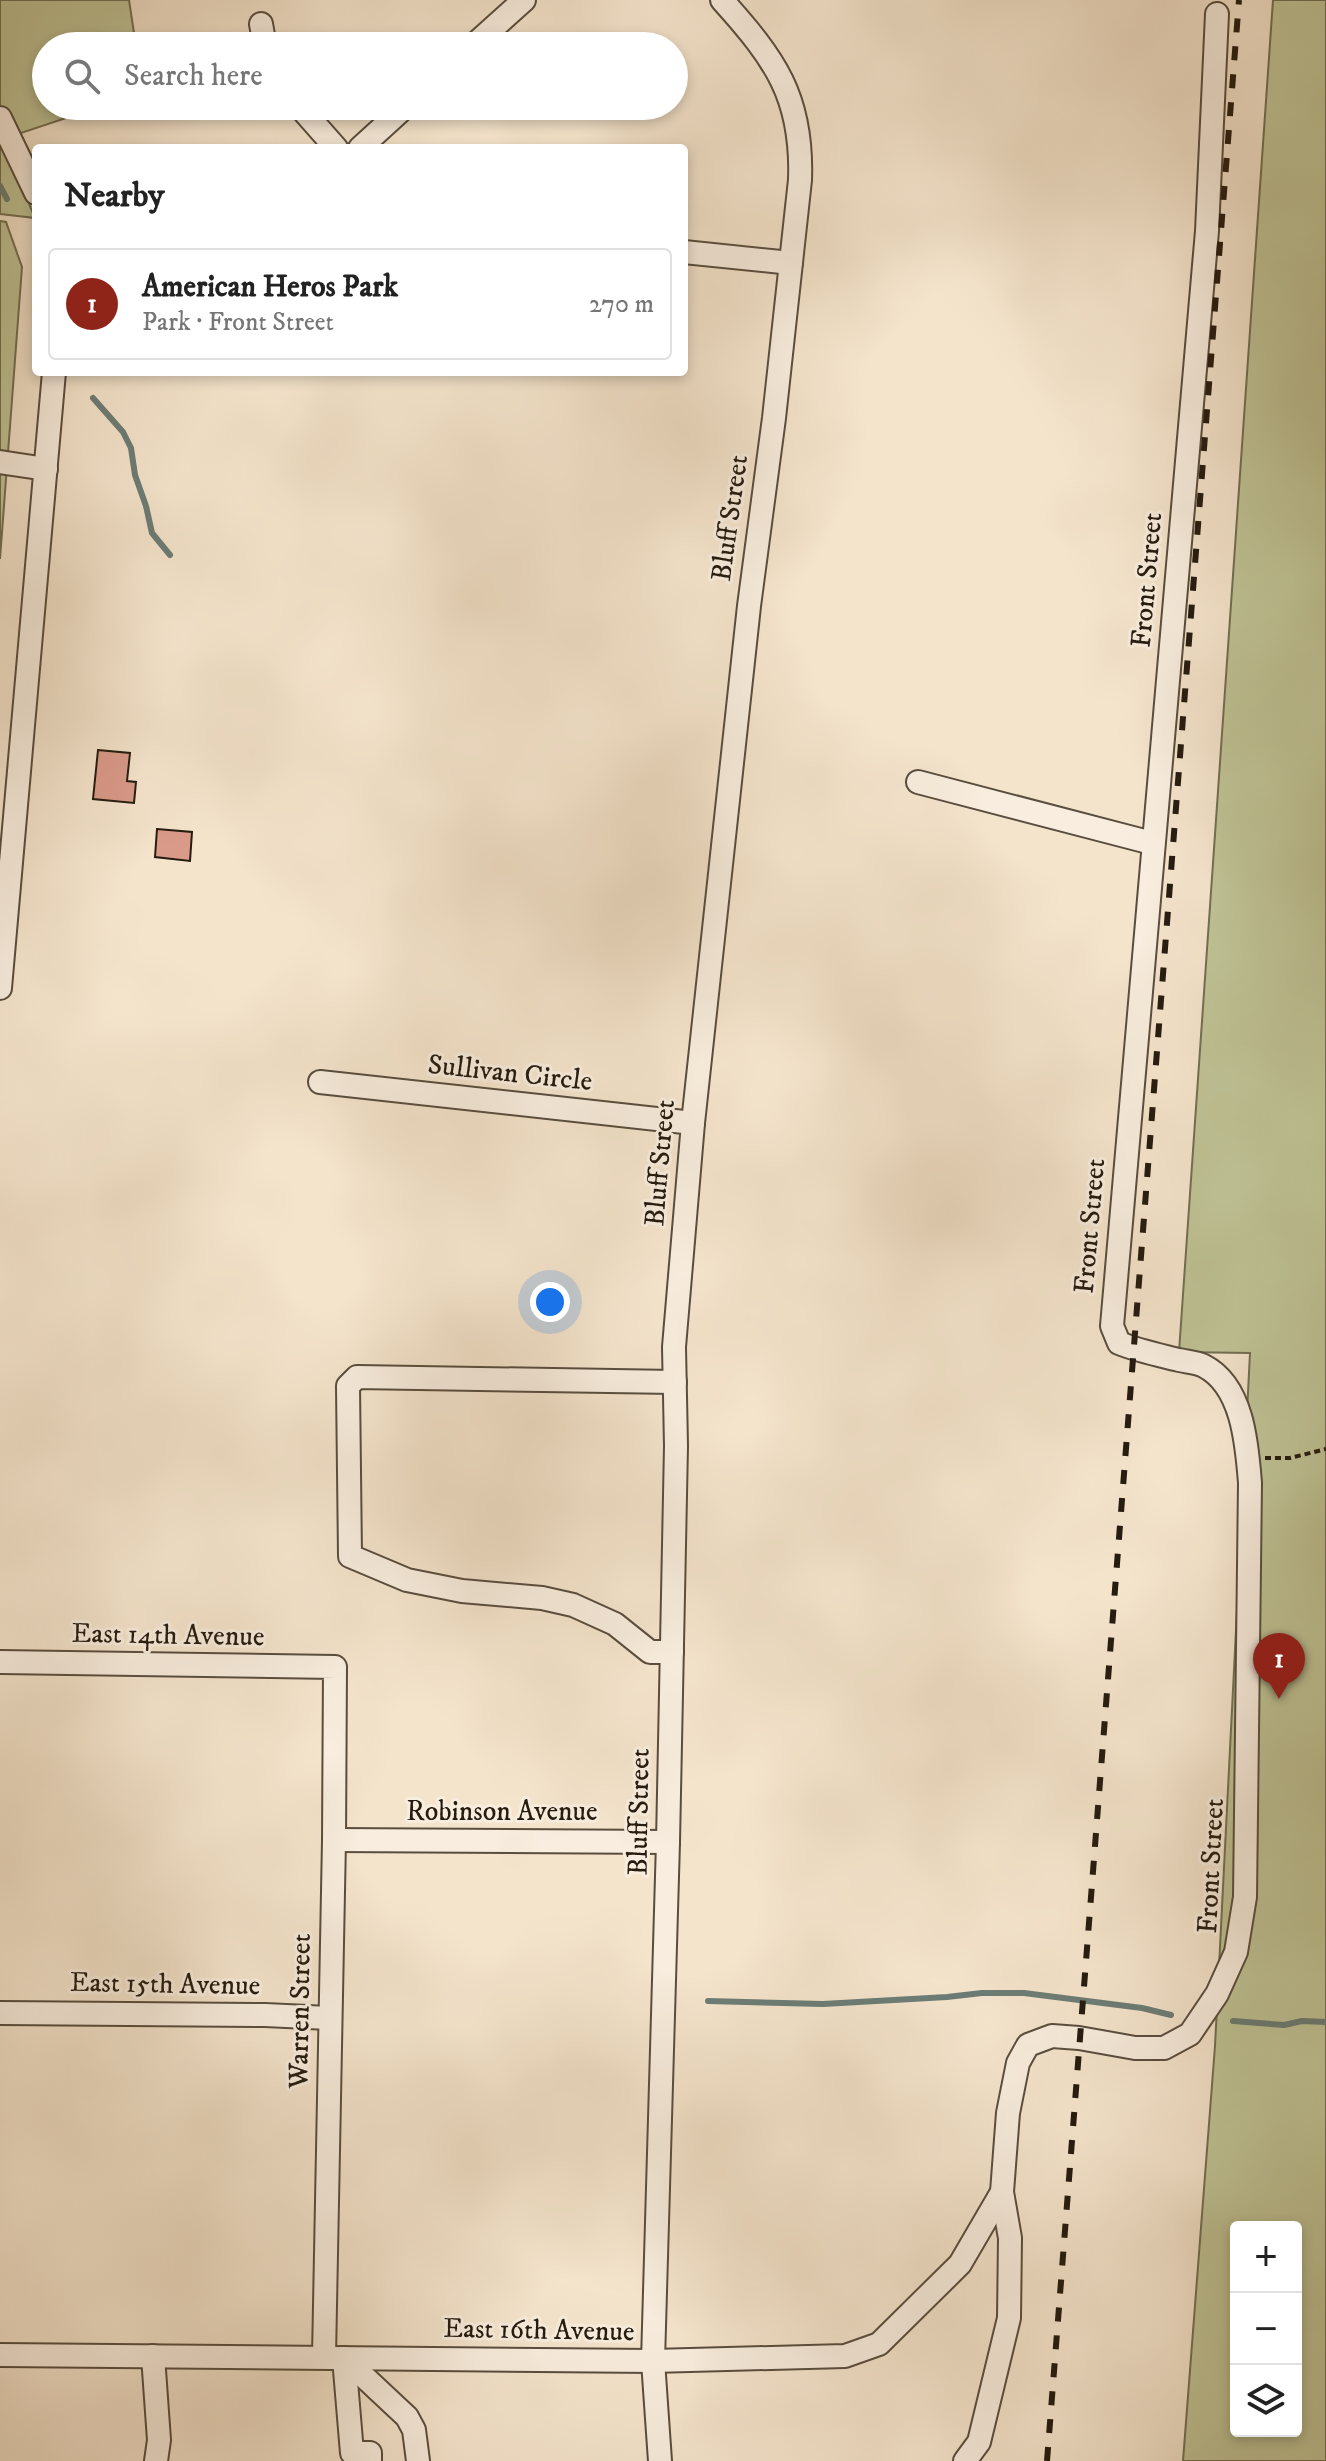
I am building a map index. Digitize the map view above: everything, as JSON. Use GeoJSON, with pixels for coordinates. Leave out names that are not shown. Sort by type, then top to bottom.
{"type":"FeatureCollection","features":[{"type":"Feature","properties":{"kind":"street"},"geometry":{"type":"LineString","coordinates":[[489,32],[524,0]]}},
{"type":"Feature","properties":{"kind":"street","name":"Bluff Street"},"geometry":{"type":"LineString","coordinates":[[653,2361],[672,1652],[674,1347],[693,1123],[749,606],[791,263],[801,148],[787,90],[773,62],[722,0]]}},
{"type":"Feature","properties":{"kind":"street","name":"Front Street"},"geometry":{"type":"LineString","coordinates":[[1002,2192],[1008,2113],[1018,2063],[1028,2045],[1052,2036],[1135,2048],[1164,2048],[1190,2034],[1217,1994],[1236,1952],[1245,1897],[1250,1483],[1247,1439],[1238,1409],[1221,1381],[1204,1366],[1119,1343],[1112,1326],[1207,231],[1217,14]]}},
{"type":"Feature","properties":{"kind":"street"},"geometry":{"type":"LineString","coordinates":[[0,118],[32,185]]}},
{"type":"Feature","properties":{"kind":"street"},"geometry":{"type":"LineString","coordinates":[[311,120],[332,144]]}},
{"type":"Feature","properties":{"kind":"street"},"geometry":{"type":"LineString","coordinates":[[364,144],[391,120]]}},
{"type":"Feature","properties":{"kind":"street"},"geometry":{"type":"LineString","coordinates":[[688,252],[791,263]]}},
{"type":"Feature","properties":{"kind":"street"},"geometry":{"type":"LineString","coordinates":[[0,988],[4,887],[54,376]]}},
{"type":"Feature","properties":{"kind":"street"},"geometry":{"type":"LineString","coordinates":[[0,462],[46,469]]}},
{"type":"Feature","properties":{"kind":"street"},"geometry":{"type":"LineString","coordinates":[[918,782],[1152,843]]}},
{"type":"Feature","properties":{"kind":"street","name":"Sullivan Circle"},"geometry":{"type":"LineString","coordinates":[[320,1082],[693,1123]]}},
{"type":"Feature","properties":{"kind":"street"},"geometry":{"type":"LineString","coordinates":[[672,1652],[650,1652],[615,1624],[573,1605],[407,1580],[350,1556],[348,1386],[357,1377],[675,1382]]}},
{"type":"Feature","properties":{"kind":"street","name":"East 14th Avenue"},"geometry":{"type":"LineString","coordinates":[[0,1662],[335,1667]]}},
{"type":"Feature","properties":{"kind":"street","name":"Warren Street"},"geometry":{"type":"LineString","coordinates":[[335,1667],[329,2018],[334,2358],[352,2453],[370,2453],[370,2461]]}},
{"type":"Feature","properties":{"kind":"street","name":"Robinson Avenue"},"geometry":{"type":"LineString","coordinates":[[334,1840],[668,1842]]}},
{"type":"Feature","properties":{"kind":"street","name":"East 15th Avenue"},"geometry":{"type":"LineString","coordinates":[[0,2013],[329,2018]]}},
{"type":"Feature","properties":{"kind":"street"},"geometry":{"type":"LineString","coordinates":[[965,2461],[979,2442],[1009,2318],[1010,2238],[1002,2192]]}},
{"type":"Feature","properties":{"kind":"street","name":"East 16th Avenue"},"geometry":{"type":"LineString","coordinates":[[0,2355],[653,2361],[845,2356],[879,2344],[960,2264],[1002,2192]]}},
{"type":"Feature","properties":{"kind":"street"},"geometry":{"type":"LineString","coordinates":[[153,2356],[159,2440],[156,2461]]}},
{"type":"Feature","properties":{"kind":"street"},"geometry":{"type":"LineString","coordinates":[[334,2358],[407,2417],[414,2430],[418,2461]]}},
{"type":"Feature","properties":{"kind":"street"},"geometry":{"type":"LineString","coordinates":[[653,2361],[660,2461]]}},
{"type":"Feature","properties":{"kind":"path"},"geometry":{"type":"LineString","coordinates":[[1248,1458],[1290,1458],[1326,1449]]}},
{"type":"Feature","properties":{"kind":"green space"},"geometry":{"type":"Polygon","coordinates":[[[0,0],[129,0],[134,32],[32,32],[32,120],[60,120],[0,140],[0,0]]]}},
{"type":"Feature","properties":{"kind":"green space"},"geometry":{"type":"Polygon","coordinates":[[[1273,0],[1326,0],[1326,2461],[1183,2461],[1215,2046],[1250,1353],[1179,1352],[1273,0]]]}},
{"type":"Feature","properties":{"kind":"green space"},"geometry":{"type":"Polygon","coordinates":[[[0,142],[9,154],[32,218],[0,214],[0,142]]]}},
{"type":"Feature","properties":{"kind":"green space"},"geometry":{"type":"Polygon","coordinates":[[[0,221],[6,222],[22,267],[0,559],[0,221]]]}},
{"type":"Feature","properties":{"kind":"building"},"geometry":{"type":"Polygon","coordinates":[[[98,750],[130,753],[127,781],[136,782],[134,803],[93,799],[98,750]]]}},
{"type":"Feature","properties":{"kind":"building"},"geometry":{"type":"Polygon","coordinates":[[[157,829],[192,832],[190,861],[155,857],[157,829]]]}},
{"type":"Feature","properties":{"kind":"waterway"},"geometry":{"type":"LineString","coordinates":[[0,186],[7,199]]}},
{"type":"Feature","properties":{"kind":"waterway"},"geometry":{"type":"LineString","coordinates":[[93,398],[123,432],[131,448],[135,475],[152,533],[170,555]]}},
{"type":"Feature","properties":{"kind":"waterway"},"geometry":{"type":"LineString","coordinates":[[708,2001],[823,2004],[1024,1993],[1142,2008],[1171,2015]]}},
{"type":"Feature","properties":{"kind":"waterway"},"geometry":{"type":"LineString","coordinates":[[1233,2021],[1284,2025],[1302,2021],[1326,2022]]}},
{"type":"Feature","properties":{"kind":"railway"},"geometry":{"type":"LineString","coordinates":[[1047,2461],[1239,0]]}},
{"type":"Feature","properties":{"kind":"place","name":"American Heros Park"},"geometry":{"type":"Point","coordinates":[1279,1699]}}]}
